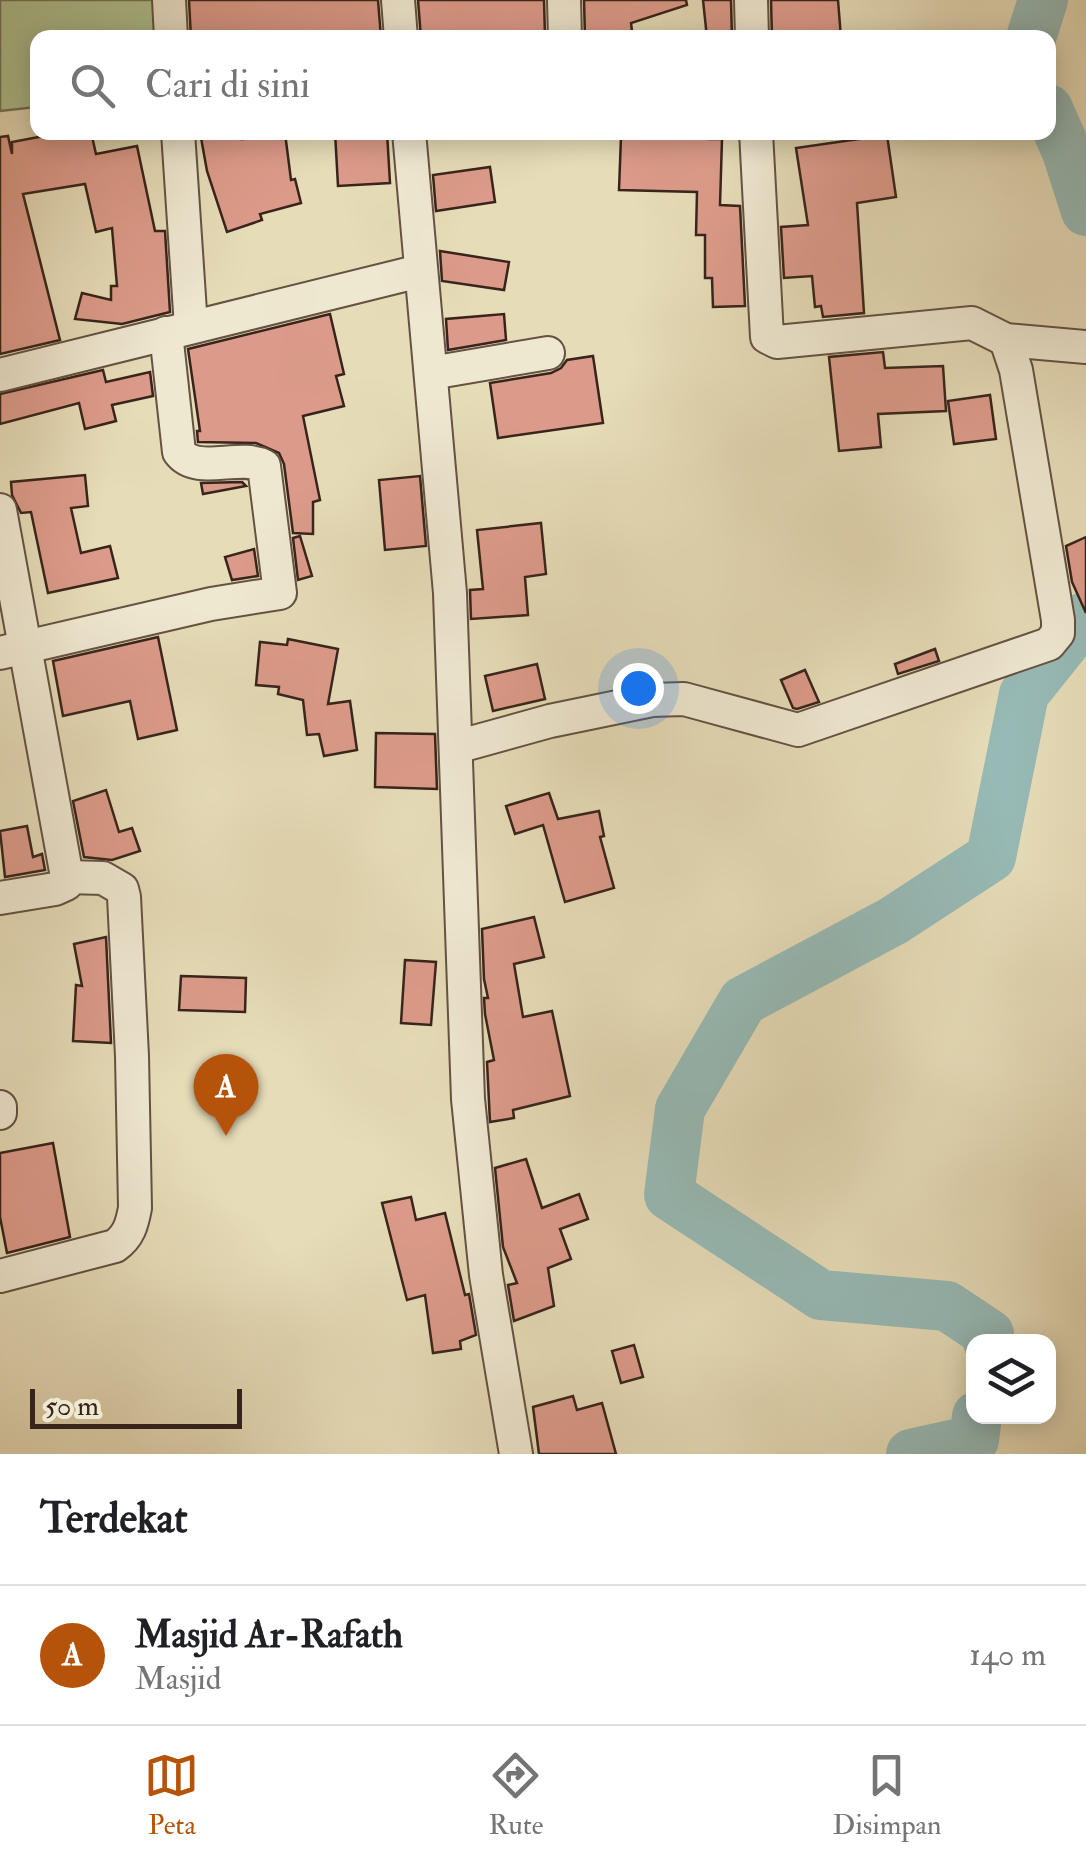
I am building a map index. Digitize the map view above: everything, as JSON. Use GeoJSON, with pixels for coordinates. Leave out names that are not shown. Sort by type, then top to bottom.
{"type":"FeatureCollection","features":[{"type":"Feature","properties":{"kind":"street"},"geometry":{"type":"LineString","coordinates":[[169,0],[171,30]]}},
{"type":"Feature","properties":{"kind":"street"},"geometry":{"type":"LineString","coordinates":[[398,0],[400,30]]}},
{"type":"Feature","properties":{"kind":"street"},"geometry":{"type":"LineString","coordinates":[[564,0],[565,30]]}},
{"type":"Feature","properties":{"kind":"street"},"geometry":{"type":"LineString","coordinates":[[751,0],[752,30]]}},
{"type":"Feature","properties":{"kind":"street"},"geometry":{"type":"LineString","coordinates":[[13,649],[211,604],[280,593],[264,466],[244,461],[185,460],[179,452],[178,140]]}},
{"type":"Feature","properties":{"kind":"street"},"geometry":{"type":"LineString","coordinates":[[410,140],[450,593],[468,1100],[486,1275],[516,1454]]}},
{"type":"Feature","properties":{"kind":"street"},"geometry":{"type":"LineString","coordinates":[[756,140],[767,337],[777,342],[972,323],[1006,340],[1086,347]]}},
{"type":"Feature","properties":{"kind":"street"},"geometry":{"type":"LineString","coordinates":[[0,375],[420,271]]}},
{"type":"Feature","properties":{"kind":"street"},"geometry":{"type":"LineString","coordinates":[[456,746],[652,700],[684,699],[798,730],[1049,644],[1058,633],[1058,620],[1016,370],[1006,340]]}},
{"type":"Feature","properties":{"kind":"street"},"geometry":{"type":"LineString","coordinates":[[431,373],[548,353]]}},
{"type":"Feature","properties":{"kind":"street"},"geometry":{"type":"LineString","coordinates":[[0,510],[13,649],[67,877],[66,884],[55,890],[0,898]]}},
{"type":"Feature","properties":{"kind":"street"},"geometry":{"type":"LineString","coordinates":[[0,1276],[115,1246],[131,1228],[135,1208],[124,897],[122,889],[104,878],[67,877]]}},
{"type":"Feature","properties":{"kind":"green space"},"geometry":{"type":"Polygon","coordinates":[[[0,0],[155,0],[157,30],[30,30],[30,108],[0,111],[0,0]]]}},
{"type":"Feature","properties":{"kind":"building"},"geometry":{"type":"Polygon","coordinates":[[[189,0],[378,0],[380,30],[191,30],[189,0]]]}},
{"type":"Feature","properties":{"kind":"building"},"geometry":{"type":"Polygon","coordinates":[[[418,0],[544,0],[545,30],[420,30],[418,0]]]}},
{"type":"Feature","properties":{"kind":"building"},"geometry":{"type":"Polygon","coordinates":[[[584,0],[686,0],[687,5],[631,23],[632,30],[585,30],[584,0]]]}},
{"type":"Feature","properties":{"kind":"building"},"geometry":{"type":"Polygon","coordinates":[[[703,0],[731,0],[732,30],[706,30],[703,0]]]}},
{"type":"Feature","properties":{"kind":"building"},"geometry":{"type":"Polygon","coordinates":[[[771,0],[838,0],[840,30],[772,30],[771,0]]]}},
{"type":"Feature","properties":{"kind":"building"},"geometry":{"type":"Polygon","coordinates":[[[8,136],[12,154],[12,142],[93,140],[96,154],[137,146],[155,231],[165,231],[170,312],[122,324],[75,319],[82,293],[111,300],[111,286],[117,286],[112,228],[96,232],[85,184],[23,194],[60,340],[0,354],[0,137],[8,136]]]}},
{"type":"Feature","properties":{"kind":"building"},"geometry":{"type":"Polygon","coordinates":[[[201,140],[286,140],[291,180],[295,179],[301,203],[260,214],[262,220],[227,232],[201,140]]]}},
{"type":"Feature","properties":{"kind":"building"},"geometry":{"type":"Polygon","coordinates":[[[335,140],[387,140],[390,183],[338,186],[335,140]]]}},
{"type":"Feature","properties":{"kind":"building"},"geometry":{"type":"Polygon","coordinates":[[[621,140],[722,140],[720,205],[740,206],[745,306],[713,307],[712,278],[705,278],[705,235],[696,235],[697,192],[619,190],[621,140]]]}},
{"type":"Feature","properties":{"kind":"building"},"geometry":{"type":"Polygon","coordinates":[[[852,140],[888,140],[896,197],[857,203],[864,313],[823,317],[821,306],[815,307],[812,276],[784,278],[781,227],[808,225],[796,148],[852,140]]]}},
{"type":"Feature","properties":{"kind":"building"},"geometry":{"type":"Polygon","coordinates":[[[490,167],[495,202],[436,211],[433,175],[490,167]]]}},
{"type":"Feature","properties":{"kind":"building"},"geometry":{"type":"Polygon","coordinates":[[[440,251],[509,262],[504,290],[442,281],[440,251]]]}},
{"type":"Feature","properties":{"kind":"building"},"geometry":{"type":"Polygon","coordinates":[[[330,314],[344,374],[336,376],[344,406],[303,416],[320,500],[313,502],[313,534],[293,533],[284,464],[279,453],[256,443],[198,442],[200,431],[188,349],[330,314]]]}},
{"type":"Feature","properties":{"kind":"building"},"geometry":{"type":"Polygon","coordinates":[[[504,314],[506,340],[448,350],[446,319],[504,314]]]}},
{"type":"Feature","properties":{"kind":"building"},"geometry":{"type":"Polygon","coordinates":[[[883,352],[885,368],[943,366],[946,411],[878,414],[881,447],[839,451],[829,357],[883,352]]]}},
{"type":"Feature","properties":{"kind":"building"},"geometry":{"type":"Polygon","coordinates":[[[593,356],[603,423],[498,438],[490,383],[551,373],[567,360],[593,356]]]}},
{"type":"Feature","properties":{"kind":"building"},"geometry":{"type":"Polygon","coordinates":[[[103,370],[106,382],[150,372],[153,396],[112,405],[116,421],[85,429],[79,403],[0,424],[0,394],[103,370]]]}},
{"type":"Feature","properties":{"kind":"building"},"geometry":{"type":"Polygon","coordinates":[[[990,395],[996,439],[954,444],[948,401],[990,395]]]}},
{"type":"Feature","properties":{"kind":"building"},"geometry":{"type":"Polygon","coordinates":[[[85,475],[88,506],[71,508],[81,553],[110,546],[118,578],[48,593],[31,512],[21,513],[12,495],[11,482],[85,475]]]}},
{"type":"Feature","properties":{"kind":"building"},"geometry":{"type":"Polygon","coordinates":[[[420,476],[426,546],[385,550],[379,480],[420,476]]]}},
{"type":"Feature","properties":{"kind":"building"},"geometry":{"type":"Polygon","coordinates":[[[242,482],[246,486],[203,494],[201,483],[242,482]]]}},
{"type":"Feature","properties":{"kind":"building"},"geometry":{"type":"Polygon","coordinates":[[[541,523],[546,574],[525,577],[528,615],[471,619],[470,590],[483,589],[477,530],[541,523]]]}},
{"type":"Feature","properties":{"kind":"building"},"geometry":{"type":"Polygon","coordinates":[[[300,536],[312,576],[298,580],[293,538],[300,536]]]}},
{"type":"Feature","properties":{"kind":"building"},"geometry":{"type":"Polygon","coordinates":[[[1086,537],[1086,613],[1072,582],[1066,546],[1086,537]]]}},
{"type":"Feature","properties":{"kind":"building"},"geometry":{"type":"Polygon","coordinates":[[[254,549],[258,576],[232,580],[225,557],[254,549]]]}},
{"type":"Feature","properties":{"kind":"building"},"geometry":{"type":"Polygon","coordinates":[[[158,637],[177,730],[138,739],[130,701],[63,716],[53,661],[158,637]]]}},
{"type":"Feature","properties":{"kind":"building"},"geometry":{"type":"Polygon","coordinates":[[[288,639],[338,649],[328,704],[350,701],[357,750],[324,756],[319,734],[307,735],[303,700],[278,694],[279,687],[256,685],[260,642],[287,645],[288,639]]]}},
{"type":"Feature","properties":{"kind":"building"},"geometry":{"type":"Polygon","coordinates":[[[935,649],[939,661],[898,674],[895,664],[935,649]]]}},
{"type":"Feature","properties":{"kind":"building"},"geometry":{"type":"Polygon","coordinates":[[[537,664],[545,699],[493,711],[485,676],[537,664]]]}},
{"type":"Feature","properties":{"kind":"building"},"geometry":{"type":"Polygon","coordinates":[[[805,670],[819,702],[793,708],[781,680],[805,670]]]}},
{"type":"Feature","properties":{"kind":"building"},"geometry":{"type":"Polygon","coordinates":[[[376,733],[435,734],[437,789],[375,787],[376,733]]]}},
{"type":"Feature","properties":{"kind":"building"},"geometry":{"type":"Polygon","coordinates":[[[106,790],[119,832],[132,828],[140,851],[112,860],[84,857],[73,801],[106,790]]]}},
{"type":"Feature","properties":{"kind":"building"},"geometry":{"type":"Polygon","coordinates":[[[549,793],[558,819],[599,811],[604,836],[600,837],[614,888],[565,902],[543,825],[515,834],[506,806],[549,793]]]}},
{"type":"Feature","properties":{"kind":"building"},"geometry":{"type":"Polygon","coordinates":[[[27,826],[33,857],[42,854],[45,870],[5,877],[0,831],[27,826]]]}},
{"type":"Feature","properties":{"kind":"building"},"geometry":{"type":"Polygon","coordinates":[[[534,917],[544,957],[514,964],[523,1017],[552,1011],[570,1096],[513,1110],[514,1118],[490,1122],[487,1062],[494,1060],[485,1014],[484,998],[488,998],[482,929],[534,917]]]}},
{"type":"Feature","properties":{"kind":"building"},"geometry":{"type":"Polygon","coordinates":[[[106,937],[111,1043],[73,1041],[76,985],[82,986],[74,944],[106,937]]]}},
{"type":"Feature","properties":{"kind":"building"},"geometry":{"type":"Polygon","coordinates":[[[405,960],[436,962],[431,1025],[401,1023],[405,960]]]}},
{"type":"Feature","properties":{"kind":"building"},"geometry":{"type":"Polygon","coordinates":[[[181,976],[246,978],[245,1012],[179,1010],[181,976]]]}},
{"type":"Feature","properties":{"kind":"building"},"geometry":{"type":"Polygon","coordinates":[[[53,1143],[70,1237],[7,1253],[0,1217],[0,1153],[53,1143]]]}},
{"type":"Feature","properties":{"kind":"building"},"geometry":{"type":"Polygon","coordinates":[[[526,1159],[542,1208],[579,1194],[588,1219],[560,1229],[571,1259],[548,1268],[554,1306],[514,1321],[508,1285],[517,1283],[503,1247],[495,1168],[526,1159]]]}},
{"type":"Feature","properties":{"kind":"building"},"geometry":{"type":"Polygon","coordinates":[[[411,1197],[416,1220],[445,1213],[465,1295],[469,1294],[476,1335],[460,1341],[461,1349],[433,1353],[425,1295],[407,1300],[382,1203],[411,1197]]]}},
{"type":"Feature","properties":{"kind":"building"},"geometry":{"type":"Polygon","coordinates":[[[634,1345],[643,1377],[621,1383],[612,1351],[634,1345]]]}},
{"type":"Feature","properties":{"kind":"building"},"geometry":{"type":"Polygon","coordinates":[[[573,1396],[577,1410],[602,1403],[616,1454],[539,1454],[533,1407],[573,1396]]]}},
{"type":"Feature","properties":{"kind":"waterway"},"geometry":{"type":"LineString","coordinates":[[1034,30],[1043,0]]}},
{"type":"Feature","properties":{"kind":"waterway"},"geometry":{"type":"LineString","coordinates":[[1056,127],[1086,211]]}},
{"type":"Feature","properties":{"kind":"waterway"},"geometry":{"type":"LineString","coordinates":[[989,1334],[947,1306],[821,1295],[669,1195],[680,1109],[743,1001],[893,921],[991,857],[1024,694],[1086,616]]}},
{"type":"Feature","properties":{"kind":"waterway"},"geometry":{"type":"LineString","coordinates":[[911,1454],[974,1440],[976,1424]]}},
{"type":"Feature","properties":{"kind":"place","name":"Masjid Ar-Rafath"},"geometry":{"type":"Point","coordinates":[226,1136]}}]}
